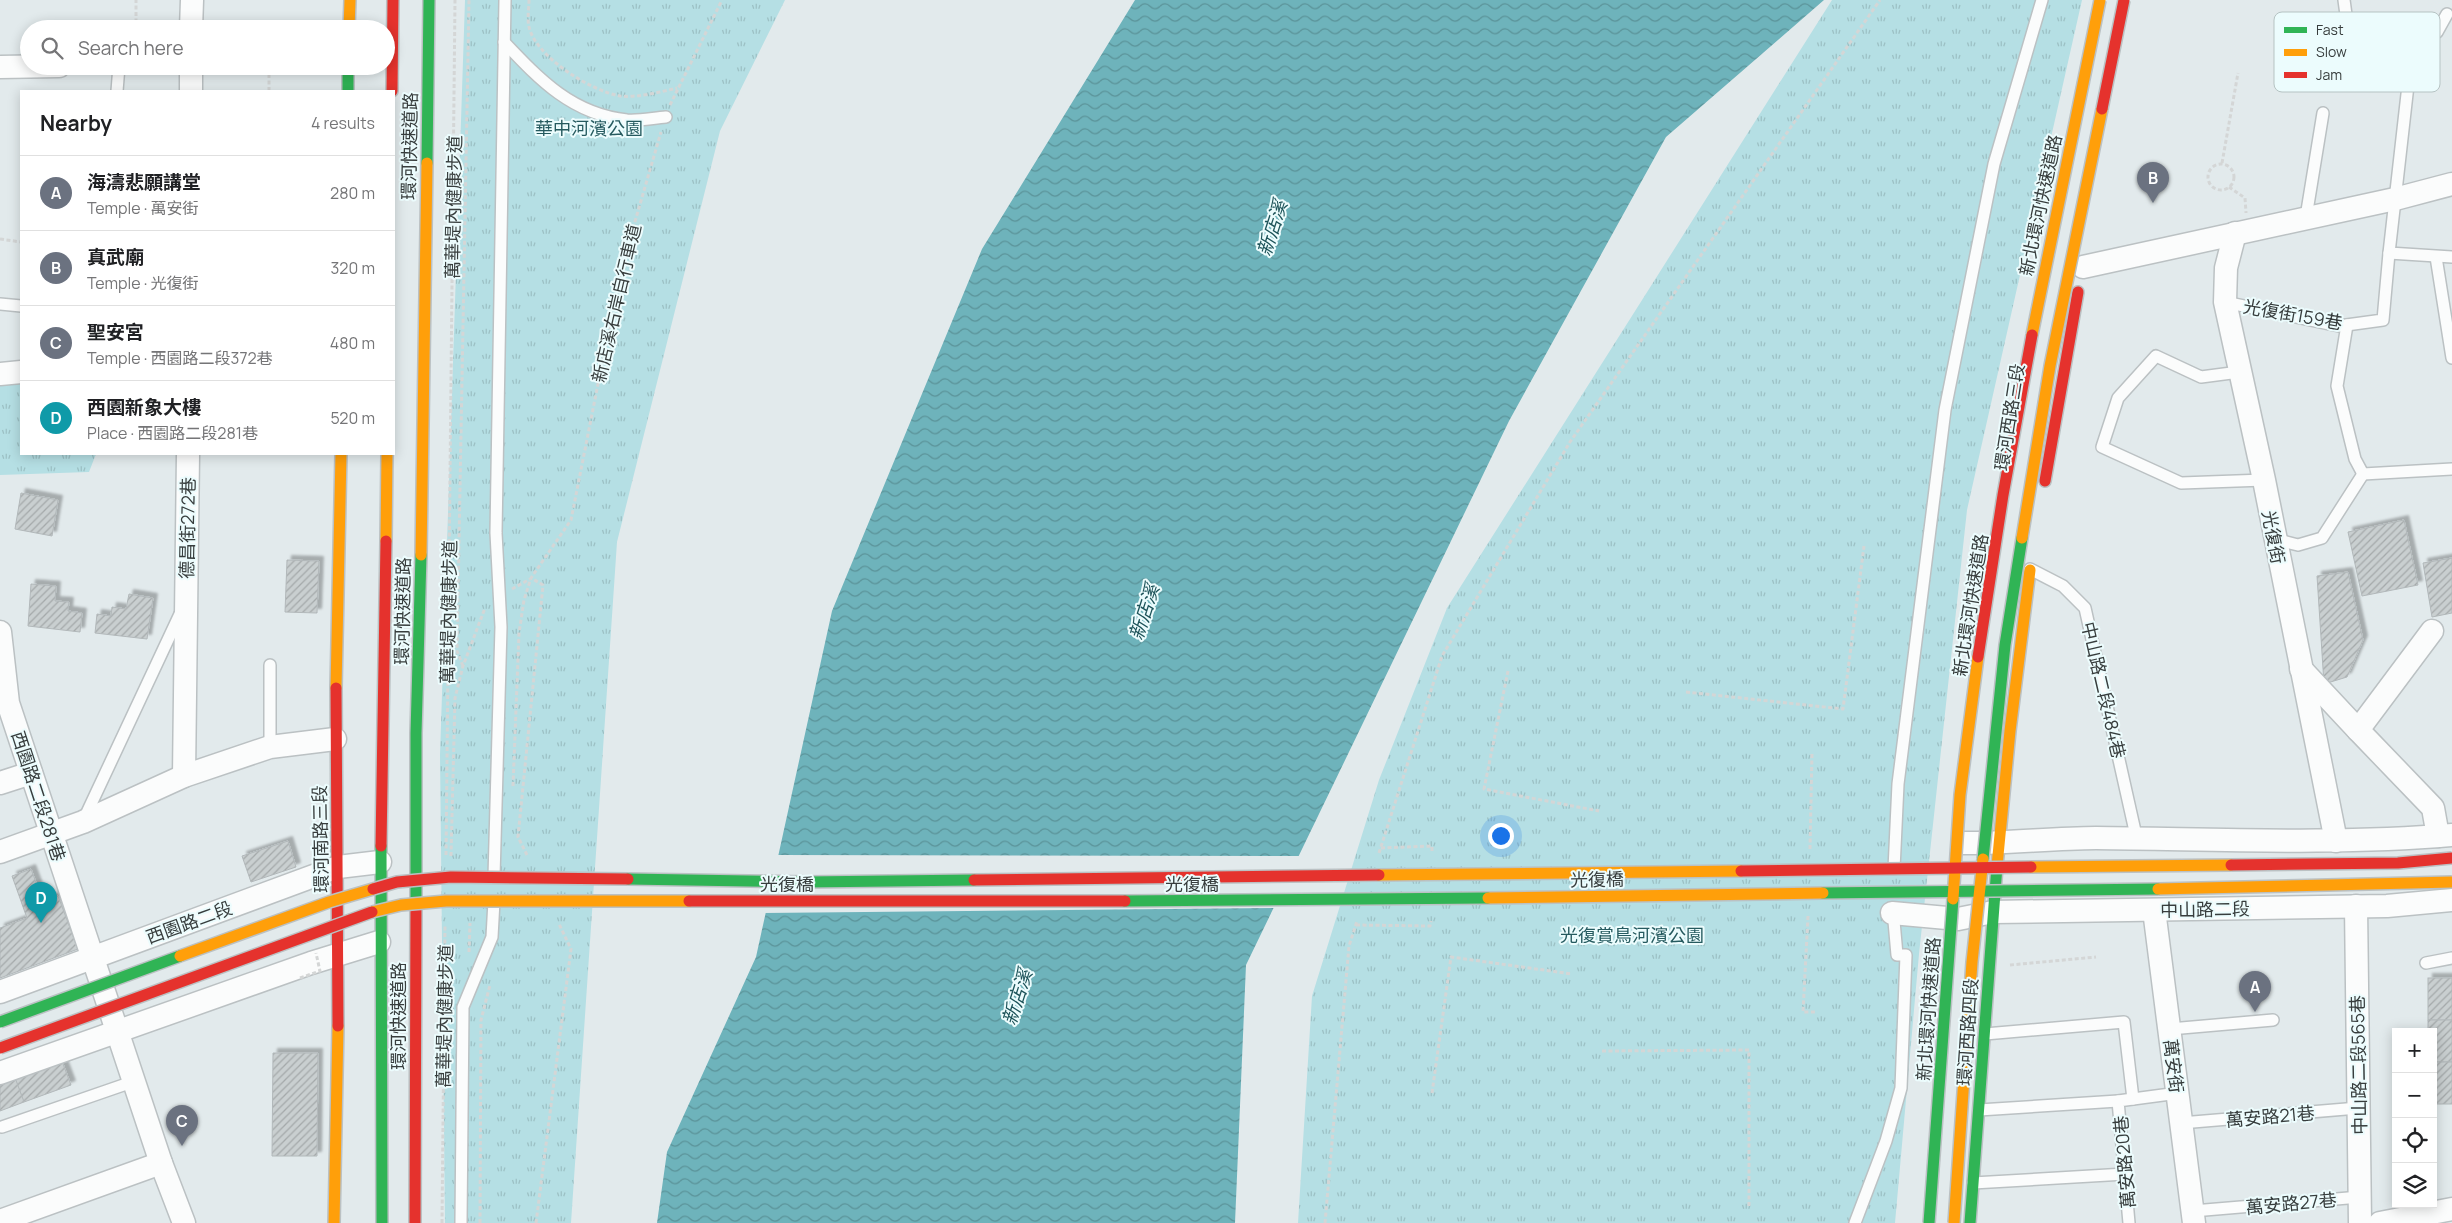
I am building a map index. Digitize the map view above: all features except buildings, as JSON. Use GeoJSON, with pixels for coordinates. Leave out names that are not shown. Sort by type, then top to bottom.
{"type":"FeatureCollection","features":[{"type":"Feature","properties":{"kind":"main road"},"geometry":{"type":"LineString","coordinates":[[349,20],[350,0]]}},
{"type":"Feature","properties":{"kind":"main road","name":"環河快速道路"},"geometry":{"type":"LineString","coordinates":[[393,0],[393,20]]}},
{"type":"Feature","properties":{"kind":"main road","name":"環河快速道路"},"geometry":{"type":"LineString","coordinates":[[415,1223],[416,733],[423,429],[429,0]]}},
{"type":"Feature","properties":{"kind":"main road","name":"新北環河快速道路"},"geometry":{"type":"LineString","coordinates":[[1929,1223],[1942,1078],[1960,799],[1970,718],[2015,422],[2045,264],[2100,0]]}},
{"type":"Feature","properties":{"kind":"main road","name":"環河西路三段"},"geometry":{"type":"LineString","coordinates":[[1963,843],[1968,791],[1994,617],[2042,322],[2111,0]]}},
{"type":"Feature","properties":{"kind":"main road"},"geometry":{"type":"LineString","coordinates":[[1954,1223],[1972,962],[2005,645],[2050,366],[2124,0]]}},
{"type":"Feature","properties":{"kind":"main road"},"geometry":{"type":"LineString","coordinates":[[348,75],[348,90]]}},
{"type":"Feature","properties":{"kind":"main road","name":"環河快速道路"},"geometry":{"type":"LineString","coordinates":[[392,75],[392,90]]}},
{"type":"Feature","properties":{"kind":"main road"},"geometry":{"type":"LineString","coordinates":[[2043,495],[2084,262]]}},
{"type":"Feature","properties":{"kind":"main road","name":"環河南路三段"},"geometry":{"type":"LineString","coordinates":[[334,1223],[339,954],[335,739],[341,455]]}},
{"type":"Feature","properties":{"kind":"main road","name":"環河快速道路"},"geometry":{"type":"LineString","coordinates":[[382,1223],[379,942],[386,455]]}},
{"type":"Feature","properties":{"kind":"main road"},"geometry":{"type":"LineString","coordinates":[[2000,844],[2010,731],[2031,564]]}},
{"type":"Feature","properties":{"kind":"main road"},"geometry":{"type":"LineString","coordinates":[[400,922],[416,733]]}},
{"type":"Feature","properties":{"kind":"main road","name":"環河西路四段"},"geometry":{"type":"LineString","coordinates":[[1934,1223],[1963,843]]}},
{"type":"Feature","properties":{"kind":"main road","name":"環河西路四段"},"geometry":{"type":"LineString","coordinates":[[1970,1223],[1993,912],[2000,844]]}},
{"type":"Feature","properties":{"kind":"main road","name":"光復橋"},"geometry":{"type":"LineString","coordinates":[[0,1022],[329,902],[396,882],[451,877],[806,882],[1938,870],[2398,863],[2452,858]]}},
{"type":"Feature","properties":{"kind":"main road","name":"光復橋"},"geometry":{"type":"LineString","coordinates":[[0,1048],[325,927],[362,914],[401,904],[446,901],[1248,901],[1938,892],[2452,882]]}},
{"type":"Feature","properties":{"kind":"main road"},"geometry":{"type":"LineString","coordinates":[[393,1223],[394,1185]]}},
{"type":"Feature","properties":{"kind":"street"},"geometry":{"type":"LineString","coordinates":[[191,20],[192,0]]}},
{"type":"Feature","properties":{"kind":"street"},"geometry":{"type":"LineString","coordinates":[[0,68],[20,67]]}},
{"type":"Feature","properties":{"kind":"street"},"geometry":{"type":"LineString","coordinates":[[191,75],[191,90]]}},
{"type":"Feature","properties":{"kind":"street"},"geometry":{"type":"LineString","coordinates":[[2084,262],[2241,232],[2395,199],[2452,184]]}},
{"type":"Feature","properties":{"kind":"street","name":"光復街"},"geometry":{"type":"LineString","coordinates":[[2241,232],[2226,268],[2225,302],[2264,480],[2274,538],[2336,841]]}},
{"type":"Feature","properties":{"kind":"street"},"geometry":{"type":"LineString","coordinates":[[0,374],[20,372]]}},
{"type":"Feature","properties":{"kind":"street","name":"德昌街272巷"},"geometry":{"type":"LineString","coordinates":[[184,776],[188,455]]}},
{"type":"Feature","properties":{"kind":"street"},"geometry":{"type":"LineString","coordinates":[[2358,730],[2432,631]]}},
{"type":"Feature","properties":{"kind":"street","name":"西園路二段281巷"},"geometry":{"type":"LineString","coordinates":[[0,632],[4,705],[31,773],[50,834],[119,1031],[161,1164],[184,1223]]}},
{"type":"Feature","properties":{"kind":"street"},"geometry":{"type":"LineString","coordinates":[[1963,843],[2000,844],[2094,838],[2268,842],[2445,836],[2433,808],[2301,669]]}},
{"type":"Feature","properties":{"kind":"street"},"geometry":{"type":"LineString","coordinates":[[2312,726],[2358,730]]}},
{"type":"Feature","properties":{"kind":"street"},"geometry":{"type":"LineString","coordinates":[[0,852],[83,822],[184,776],[270,747],[335,739]]}},
{"type":"Feature","properties":{"kind":"street"},"geometry":{"type":"LineString","coordinates":[[0,783],[31,773]]}},
{"type":"Feature","properties":{"kind":"street","name":"西園路二段"},"geometry":{"type":"LineString","coordinates":[[0,992],[338,867],[380,862]]}},
{"type":"Feature","properties":{"kind":"street","name":"中山路二段"},"geometry":{"type":"LineString","coordinates":[[1892,914],[1958,919],[1993,912],[2356,906],[2452,900]]}},
{"type":"Feature","properties":{"kind":"street","name":"中山路二段565巷"},"geometry":{"type":"LineString","coordinates":[[2356,906],[2360,1223]]}},
{"type":"Feature","properties":{"kind":"street","name":"萬安街"},"geometry":{"type":"LineString","coordinates":[[2154,910],[2193,1217]]}},
{"type":"Feature","properties":{"kind":"street"},"geometry":{"type":"LineString","coordinates":[[0,1073],[339,954],[379,942]]}},
{"type":"Feature","properties":{"kind":"street"},"geometry":{"type":"LineString","coordinates":[[0,1220],[161,1164]]}},
{"type":"Feature","properties":{"kind":"street"},"geometry":{"type":"LineString","coordinates":[[2394,1222],[2452,1209]]}},
{"type":"Feature","properties":{"kind":"lane"},"geometry":{"type":"LineString","coordinates":[[461,1223],[463,1007],[492,937],[494,906],[501,627],[496,533],[506,0]]}},
{"type":"Feature","properties":{"kind":"lane"},"geometry":{"type":"LineString","coordinates":[[1855,1223],[1886,1141],[1901,1088],[1906,955],[1896,955],[1892,914],[1898,784],[1945,410],[1994,164],[2042,0]]}},
{"type":"Feature","properties":{"kind":"lane"},"geometry":{"type":"LineString","coordinates":[[2440,28],[2447,14]]}},
{"type":"Feature","properties":{"kind":"lane"},"geometry":{"type":"LineString","coordinates":[[504,42],[561,97],[593,113],[628,120],[666,117]]}},
{"type":"Feature","properties":{"kind":"lane"},"geometry":{"type":"LineString","coordinates":[[118,90],[119,75]]}},
{"type":"Feature","properties":{"kind":"lane"},"geometry":{"type":"LineString","coordinates":[[2407,92],[2389,253],[2452,257]]}},
{"type":"Feature","properties":{"kind":"lane"},"geometry":{"type":"LineString","coordinates":[[2306,218],[2323,113]]}},
{"type":"Feature","properties":{"kind":"lane","name":"光復街159巷"},"geometry":{"type":"LineString","coordinates":[[2225,302],[2339,326],[2383,320],[2389,253]]}},
{"type":"Feature","properties":{"kind":"lane"},"geometry":{"type":"LineString","coordinates":[[2436,257],[2452,358]]}},
{"type":"Feature","properties":{"kind":"lane"},"geometry":{"type":"LineString","coordinates":[[0,304],[20,306]]}},
{"type":"Feature","properties":{"kind":"lane"},"geometry":{"type":"LineString","coordinates":[[2347,325],[2337,386],[2355,459],[2363,474]]}},
{"type":"Feature","properties":{"kind":"lane"},"geometry":{"type":"LineString","coordinates":[[2239,372],[2201,376],[2156,356],[2118,398],[2102,447],[2181,484],[2264,480]]}},
{"type":"Feature","properties":{"kind":"lane"},"geometry":{"type":"LineString","coordinates":[[2363,474],[2452,469]]}},
{"type":"Feature","properties":{"kind":"lane"},"geometry":{"type":"LineString","coordinates":[[2274,538],[2298,545],[2322,538],[2363,474]]}},
{"type":"Feature","properties":{"kind":"lane","name":"中山路二段484巷"},"geometry":{"type":"LineString","coordinates":[[2031,564],[2063,586],[2085,608],[2137,840]]}},
{"type":"Feature","properties":{"kind":"lane"},"geometry":{"type":"LineString","coordinates":[[83,822],[185,603]]}},
{"type":"Feature","properties":{"kind":"lane"},"geometry":{"type":"LineString","coordinates":[[270,665],[270,747]]}},
{"type":"Feature","properties":{"kind":"lane"},"geometry":{"type":"LineString","coordinates":[[2426,963],[2452,958]]}},
{"type":"Feature","properties":{"kind":"lane"},"geometry":{"type":"LineString","coordinates":[[2170,1029],[2273,1020]]}},
{"type":"Feature","properties":{"kind":"lane"},"geometry":{"type":"LineString","coordinates":[[1984,1034],[2124,1022],[2133,1099]]}},
{"type":"Feature","properties":{"kind":"lane"},"geometry":{"type":"LineString","coordinates":[[2,1127],[135,1081]]}},
{"type":"Feature","properties":{"kind":"lane","name":"萬安路20巷"},"geometry":{"type":"LineString","coordinates":[[2129,1223],[2118,1101],[2178,1093]]}},
{"type":"Feature","properties":{"kind":"lane"},"geometry":{"type":"LineString","coordinates":[[1979,1110],[2118,1101]]}},
{"type":"Feature","properties":{"kind":"lane","name":"萬安路21巷"},"geometry":{"type":"LineString","coordinates":[[2181,1123],[2358,1108]]}},
{"type":"Feature","properties":{"kind":"lane"},"geometry":{"type":"LineString","coordinates":[[1973,1184],[2124,1174]]}},
{"type":"Feature","properties":{"kind":"lane","name":"萬安路27巷"},"geometry":{"type":"LineString","coordinates":[[2193,1217],[2360,1197]]}},
{"type":"Feature","properties":{"kind":"path"},"geometry":{"type":"LineString","coordinates":[[136,0],[136,20]]}},
{"type":"Feature","properties":{"kind":"path","name":"萬華堤內健康步道"},"geometry":{"type":"LineString","coordinates":[[446,865],[455,0]]}},
{"type":"Feature","properties":{"kind":"path"},"geometry":{"type":"LineString","coordinates":[[451,862],[455,698],[463,666],[457,651],[469,0]]}},
{"type":"Feature","properties":{"kind":"path"},"geometry":{"type":"LineString","coordinates":[[529,0],[528,26],[532,36],[548,55],[568,72],[596,89],[622,96],[677,88]]}},
{"type":"Feature","properties":{"kind":"path","name":"新店溪右岸自行車道"},"geometry":{"type":"LineString","coordinates":[[531,578],[571,520],[620,273],[666,117],[677,88],[722,0]]}},
{"type":"Feature","properties":{"kind":"path"},"geometry":{"type":"LineString","coordinates":[[1378,856],[1442,656],[1570,442],[1880,0]]}},
{"type":"Feature","properties":{"kind":"path"},"geometry":{"type":"LineString","coordinates":[[2222,164],[2238,72]]}},
{"type":"Feature","properties":{"kind":"path"},"geometry":{"type":"LineString","coordinates":[[269,75],[269,90]]}},
{"type":"Feature","properties":{"kind":"path"},"geometry":{"type":"LineString","coordinates":[[2229,187],[2234,175],[2230,167],[2222,164],[2211,168],[2208,180],[2217,189],[2229,187],[2245,198],[2241,232]]}},
{"type":"Feature","properties":{"kind":"path"},"geometry":{"type":"LineString","coordinates":[[0,239],[20,242]]}},
{"type":"Feature","properties":{"kind":"path"},"geometry":{"type":"LineString","coordinates":[[1686,692],[1843,709],[1864,546]]}},
{"type":"Feature","properties":{"kind":"path"},"geometry":{"type":"LineString","coordinates":[[1508,671],[1484,790],[1599,811]]}},
{"type":"Feature","properties":{"kind":"path"},"geometry":{"type":"LineString","coordinates":[[1810,858],[1812,752]]}},
{"type":"Feature","properties":{"kind":"path","name":"萬華堤內健康步道"},"geometry":{"type":"LineString","coordinates":[[442,1223],[446,915]]}},
{"type":"Feature","properties":{"kind":"path"},"geometry":{"type":"LineString","coordinates":[[1808,915],[1803,1012],[1817,1012]]}},
{"type":"Feature","properties":{"kind":"path"},"geometry":{"type":"LineString","coordinates":[[1325,1223],[1349,946],[1359,916]]}},
{"type":"Feature","properties":{"kind":"path"},"geometry":{"type":"LineString","coordinates":[[469,962],[470,918]]}},
{"type":"Feature","properties":{"kind":"path"},"geometry":{"type":"LineString","coordinates":[[300,978],[320,971],[315,948]]}},
{"type":"Feature","properties":{"kind":"path"},"geometry":{"type":"LineString","coordinates":[[1432,1093],[1452,957],[1572,974]]}},
{"type":"Feature","properties":{"kind":"path"},"geometry":{"type":"LineString","coordinates":[[1989,968],[2096,957]]}},
{"type":"Feature","properties":{"kind":"path"},"geometry":{"type":"LineString","coordinates":[[1602,1051],[1749,1050],[1749,1206]]}},
{"type":"Feature","properties":{"kind":"green space","name":"華中河濱公園"},"geometry":{"type":"Polygon","coordinates":[[[465,0],[785,0],[720,131],[617,542],[571,1223],[445,1223],[440,755],[465,0]]]}},
{"type":"Feature","properties":{"kind":"green space","name":"光復賞鳥河濱公園"},"geometry":{"type":"Polygon","coordinates":[[[1832,0],[2082,0],[1967,510],[1919,954],[1895,1223],[1298,1223],[1312,996],[1379,780],[1447,608],[1832,0]]]}},
{"type":"Feature","properties":{"kind":"green space"},"geometry":{"type":"Polygon","coordinates":[[[20,383],[20,455],[96,455],[89,472],[0,475],[0,385],[20,383]]]}},
{"type":"Feature","properties":{"kind":"water","name":"新店溪"},"geometry":{"type":"Polygon","coordinates":[[[1135,0],[1824,0],[1666,137],[1509,421],[1246,965],[1235,1223],[657,1223],[667,1152],[756,957],[832,611],[982,249],[1135,0]]]}},
{"type":"Feature","properties":{"kind":"pier"},"geometry":{"type":"Polygon","coordinates":[[[776,855],[1302,856],[1277,908],[763,913],[776,855]]]}},
{"type":"Feature","properties":{"kind":"traffic: fast"},"geometry":{"type":"LineString","coordinates":[[427,163],[429,0]]}},
{"type":"Feature","properties":{"kind":"traffic: fast"},"geometry":{"type":"LineString","coordinates":[[348,75],[348,90]]}},
{"type":"Feature","properties":{"kind":"traffic: fast"},"geometry":{"type":"LineString","coordinates":[[1983,859],[2005,645],[2022,538]]}},
{"type":"Feature","properties":{"kind":"traffic: fast"},"geometry":{"type":"LineString","coordinates":[[416,902],[416,733],[421,555]]}},
{"type":"Feature","properties":{"kind":"traffic: fast"},"geometry":{"type":"LineString","coordinates":[[381,846],[382,1223]]}},
{"type":"Feature","properties":{"kind":"traffic: fast"},"geometry":{"type":"LineString","coordinates":[[1970,1223],[1997,866]]}},
{"type":"Feature","properties":{"kind":"traffic: fast"},"geometry":{"type":"LineString","coordinates":[[628,879],[806,882],[974,880]]}},
{"type":"Feature","properties":{"kind":"traffic: fast"},"geometry":{"type":"LineString","coordinates":[[1823,893],[2158,889]]}},
{"type":"Feature","properties":{"kind":"traffic: fast"},"geometry":{"type":"LineString","coordinates":[[1125,901],[1488,898]]}},
{"type":"Feature","properties":{"kind":"traffic: fast"},"geometry":{"type":"LineString","coordinates":[[1929,1223],[1953,899]]}},
{"type":"Feature","properties":{"kind":"traffic: fast"},"geometry":{"type":"LineString","coordinates":[[0,1022],[180,956]]}},
{"type":"Feature","properties":{"kind":"traffic: slow"},"geometry":{"type":"LineString","coordinates":[[349,20],[350,0]]}},
{"type":"Feature","properties":{"kind":"traffic: slow"},"geometry":{"type":"LineString","coordinates":[[2032,335],[2100,0]]}},
{"type":"Feature","properties":{"kind":"traffic: slow"},"geometry":{"type":"LineString","coordinates":[[2022,538],[2050,366],[2102,109]]}},
{"type":"Feature","properties":{"kind":"traffic: slow"},"geometry":{"type":"LineString","coordinates":[[421,555],[427,163]]}},
{"type":"Feature","properties":{"kind":"traffic: slow"},"geometry":{"type":"LineString","coordinates":[[336,688],[341,455]]}},
{"type":"Feature","properties":{"kind":"traffic: slow"},"geometry":{"type":"LineString","coordinates":[[386,541],[387,455]]}},
{"type":"Feature","properties":{"kind":"traffic: slow"},"geometry":{"type":"LineString","coordinates":[[1997,866],[2010,731],[2030,570]]}},
{"type":"Feature","properties":{"kind":"traffic: slow"},"geometry":{"type":"LineString","coordinates":[[1953,899],[1960,795],[1978,657]]}},
{"type":"Feature","properties":{"kind":"traffic: slow"},"geometry":{"type":"LineString","coordinates":[[1954,1223],[1972,962],[1983,859]]}},
{"type":"Feature","properties":{"kind":"traffic: slow"},"geometry":{"type":"LineString","coordinates":[[2031,867],[2231,865]]}},
{"type":"Feature","properties":{"kind":"traffic: slow"},"geometry":{"type":"LineString","coordinates":[[1379,875],[1741,871]]}},
{"type":"Feature","properties":{"kind":"traffic: slow"},"geometry":{"type":"LineString","coordinates":[[2158,889],[2452,882]]}},
{"type":"Feature","properties":{"kind":"traffic: slow"},"geometry":{"type":"LineString","coordinates":[[180,956],[329,902],[373,889]]}},
{"type":"Feature","properties":{"kind":"traffic: slow"},"geometry":{"type":"LineString","coordinates":[[1488,898],[1823,893]]}},
{"type":"Feature","properties":{"kind":"traffic: slow"},"geometry":{"type":"LineString","coordinates":[[372,912],[401,905],[446,901],[689,901]]}},
{"type":"Feature","properties":{"kind":"traffic: slow"},"geometry":{"type":"LineString","coordinates":[[334,1223],[338,1026]]}},
{"type":"Feature","properties":{"kind":"traffic: jam"},"geometry":{"type":"LineString","coordinates":[[393,0],[393,20]]}},
{"type":"Feature","properties":{"kind":"traffic: jam"},"geometry":{"type":"LineString","coordinates":[[2102,109],[2124,0]]}},
{"type":"Feature","properties":{"kind":"traffic: jam"},"geometry":{"type":"LineString","coordinates":[[392,75],[392,90]]}},
{"type":"Feature","properties":{"kind":"traffic: jam"},"geometry":{"type":"LineString","coordinates":[[2045,481],[2078,292]]}},
{"type":"Feature","properties":{"kind":"traffic: jam"},"geometry":{"type":"LineString","coordinates":[[1978,657],[2003,495],[2032,335]]}},
{"type":"Feature","properties":{"kind":"traffic: jam"},"geometry":{"type":"LineString","coordinates":[[381,846],[386,541]]}},
{"type":"Feature","properties":{"kind":"traffic: jam"},"geometry":{"type":"LineString","coordinates":[[336,688],[338,1026]]}},
{"type":"Feature","properties":{"kind":"traffic: jam"},"geometry":{"type":"LineString","coordinates":[[2231,865],[2398,863],[2452,858]]}},
{"type":"Feature","properties":{"kind":"traffic: jam"},"geometry":{"type":"LineString","coordinates":[[1741,871],[2031,867]]}},
{"type":"Feature","properties":{"kind":"traffic: jam"},"geometry":{"type":"LineString","coordinates":[[974,880],[1379,875]]}},
{"type":"Feature","properties":{"kind":"traffic: jam"},"geometry":{"type":"LineString","coordinates":[[373,889],[397,882],[451,877],[628,879]]}},
{"type":"Feature","properties":{"kind":"traffic: jam"},"geometry":{"type":"LineString","coordinates":[[689,901],[1125,901]]}},
{"type":"Feature","properties":{"kind":"traffic: jam"},"geometry":{"type":"LineString","coordinates":[[415,1223],[416,902]]}},
{"type":"Feature","properties":{"kind":"traffic: jam"},"geometry":{"type":"LineString","coordinates":[[0,1048],[372,912]]}},
{"type":"Feature","properties":{"kind":"place","name":"真武廟"},"geometry":{"type":"Point","coordinates":[2153,203]}},
{"type":"Feature","properties":{"kind":"place","name":"西園新象大樓"},"geometry":{"type":"Point","coordinates":[41,923]}},
{"type":"Feature","properties":{"kind":"place","name":"海濤悲願講堂"},"geometry":{"type":"Point","coordinates":[2255,1012]}},
{"type":"Feature","properties":{"kind":"place","name":"聖安宮"},"geometry":{"type":"Point","coordinates":[182,1146]}}]}
